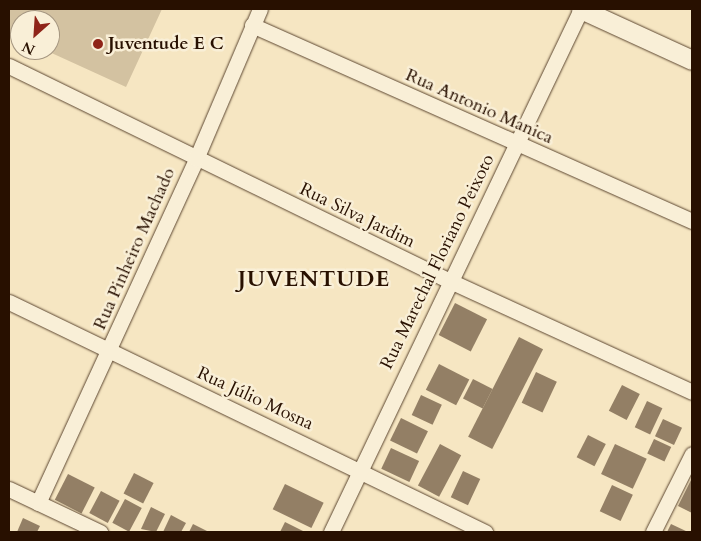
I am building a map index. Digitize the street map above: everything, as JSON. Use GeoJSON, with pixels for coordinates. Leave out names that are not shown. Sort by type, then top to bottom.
{"type":"FeatureCollection","features":[{"type":"Feature","properties":{"kind":"street","name":"Rua Pinheiro Machado"},"geometry":{"type":"LineString","coordinates":[[38,503],[196,159],[260,9]]}},
{"type":"Feature","properties":{"kind":"street"},"geometry":{"type":"LineString","coordinates":[[581,9],[692,60]]}},
{"type":"Feature","properties":{"kind":"street","name":"Rua Marechal Floriano Peixoto"},"geometry":{"type":"LineString","coordinates":[[331,532],[359,469],[581,9]]}},
{"type":"Feature","properties":{"kind":"street","name":"Rua Antonio Manica"},"geometry":{"type":"LineString","coordinates":[[252,25],[515,144],[692,221]]}},
{"type":"Feature","properties":{"kind":"street","name":"Rua Silva Jardim"},"geometry":{"type":"LineString","coordinates":[[9,66],[196,159],[450,281],[692,392]]}},
{"type":"Feature","properties":{"kind":"street","name":"Rua Júlio Mosna"},"geometry":{"type":"LineString","coordinates":[[9,302],[359,469],[485,532]]}},
{"type":"Feature","properties":{"kind":"street"},"geometry":{"type":"LineString","coordinates":[[653,532],[692,454]]}},
{"type":"Feature","properties":{"kind":"street"},"geometry":{"type":"LineString","coordinates":[[9,489],[100,532]]}},
{"type":"Feature","properties":{"kind":"shaded area","name":"Juventude E C"},"geometry":{"type":"Polygon","coordinates":[[[9,9],[162,9],[126,87],[60,57],[60,10],[10,10],[9,33],[9,9]]]}},
{"type":"Feature","properties":{"kind":"building"},"geometry":{"type":"Polygon","coordinates":[[[455,303],[487,319],[471,351],[439,335],[455,303]]]}},
{"type":"Feature","properties":{"kind":"building"},"geometry":{"type":"Polygon","coordinates":[[[519,337],[543,349],[492,449],[468,437],[519,337]]]}},
{"type":"Feature","properties":{"kind":"building"},"geometry":{"type":"Polygon","coordinates":[[[439,364],[469,379],[456,405],[426,390],[439,364]]]}},
{"type":"Feature","properties":{"kind":"building"},"geometry":{"type":"Polygon","coordinates":[[[536,372],[557,382],[542,413],[522,403],[536,372]]]}},
{"type":"Feature","properties":{"kind":"building"},"geometry":{"type":"Polygon","coordinates":[[[473,379],[493,389],[483,409],[463,399],[473,379]]]}},
{"type":"Feature","properties":{"kind":"building"},"geometry":{"type":"Polygon","coordinates":[[[622,385],[640,394],[627,420],[609,411],[622,385]]]}},
{"type":"Feature","properties":{"kind":"building"},"geometry":{"type":"Polygon","coordinates":[[[421,395],[442,405],[433,425],[412,415],[421,395]]]}},
{"type":"Feature","properties":{"kind":"building"},"geometry":{"type":"Polygon","coordinates":[[[647,401],[662,408],[650,434],[635,427],[647,401]]]}},
{"type":"Feature","properties":{"kind":"building"},"geometry":{"type":"Polygon","coordinates":[[[401,418],[428,431],[417,454],[390,440],[401,418]]]}},
{"type":"Feature","properties":{"kind":"building"},"geometry":{"type":"Polygon","coordinates":[[[663,419],[682,428],[674,445],[655,436],[663,419]]]}},
{"type":"Feature","properties":{"kind":"building"},"geometry":{"type":"Polygon","coordinates":[[[588,435],[606,444],[594,466],[577,457],[588,435]]]}},
{"type":"Feature","properties":{"kind":"building"},"geometry":{"type":"Polygon","coordinates":[[[654,439],[671,447],[664,462],[647,454],[654,439]]]}},
{"type":"Feature","properties":{"kind":"building"},"geometry":{"type":"Polygon","coordinates":[[[440,444],[461,455],[439,497],[418,485],[440,444]]]}},
{"type":"Feature","properties":{"kind":"building"},"geometry":{"type":"Polygon","coordinates":[[[615,444],[647,459],[633,489],[601,474],[615,444]]]}},
{"type":"Feature","properties":{"kind":"building"},"geometry":{"type":"Polygon","coordinates":[[[391,448],[419,461],[409,482],[381,469],[391,448]]]}},
{"type":"Feature","properties":{"kind":"building"},"geometry":{"type":"Polygon","coordinates":[[[463,471],[480,479],[468,505],[451,497],[463,471]]]}},
{"type":"Feature","properties":{"kind":"building"},"geometry":{"type":"Polygon","coordinates":[[[134,473],[154,483],[143,503],[124,493],[134,473]]]}},
{"type":"Feature","properties":{"kind":"building"},"geometry":{"type":"Polygon","coordinates":[[[68,474],[95,488],[82,513],[55,500],[68,474]]]}},
{"type":"Feature","properties":{"kind":"building"},"geometry":{"type":"Polygon","coordinates":[[[692,478],[692,513],[678,506],[692,478]]]}},
{"type":"Feature","properties":{"kind":"building"},"geometry":{"type":"Polygon","coordinates":[[[285,484],[324,503],[311,528],[273,509],[285,484]]]}},
{"type":"Feature","properties":{"kind":"building"},"geometry":{"type":"Polygon","coordinates":[[[612,485],[633,495],[621,521],[600,511],[612,485]]]}},
{"type":"Feature","properties":{"kind":"building"},"geometry":{"type":"Polygon","coordinates":[[[101,491],[120,501],[108,523],[89,513],[101,491]]]}},
{"type":"Feature","properties":{"kind":"building"},"geometry":{"type":"Polygon","coordinates":[[[125,499],[142,508],[129,532],[112,523],[125,499]]]}},
{"type":"Feature","properties":{"kind":"building"},"geometry":{"type":"Polygon","coordinates":[[[151,507],[165,514],[156,532],[141,529],[151,507]]]}},
{"type":"Feature","properties":{"kind":"building"},"geometry":{"type":"Polygon","coordinates":[[[171,515],[186,523],[181,532],[163,532],[171,515]]]}},
{"type":"Feature","properties":{"kind":"building"},"geometry":{"type":"Polygon","coordinates":[[[23,518],[40,526],[37,532],[17,532],[23,518]]]}},
{"type":"Feature","properties":{"kind":"building"},"geometry":{"type":"Polygon","coordinates":[[[285,522],[305,532],[280,532],[285,522]]]}},
{"type":"Feature","properties":{"kind":"building"},"geometry":{"type":"Polygon","coordinates":[[[193,524],[209,532],[189,532],[193,524]]]}},
{"type":"Feature","properties":{"kind":"building"},"geometry":{"type":"Polygon","coordinates":[[[671,524],[688,532],[667,532],[671,524]]]}},
{"type":"Feature","properties":{"kind":"place","name":"Juventude E C"},"geometry":{"type":"Point","coordinates":[98,44]}},
{"type":"Feature","properties":{"kind":"district","name":"JUVENTUDE"},"geometry":{"type":"Point","coordinates":[314,280]}}]}
